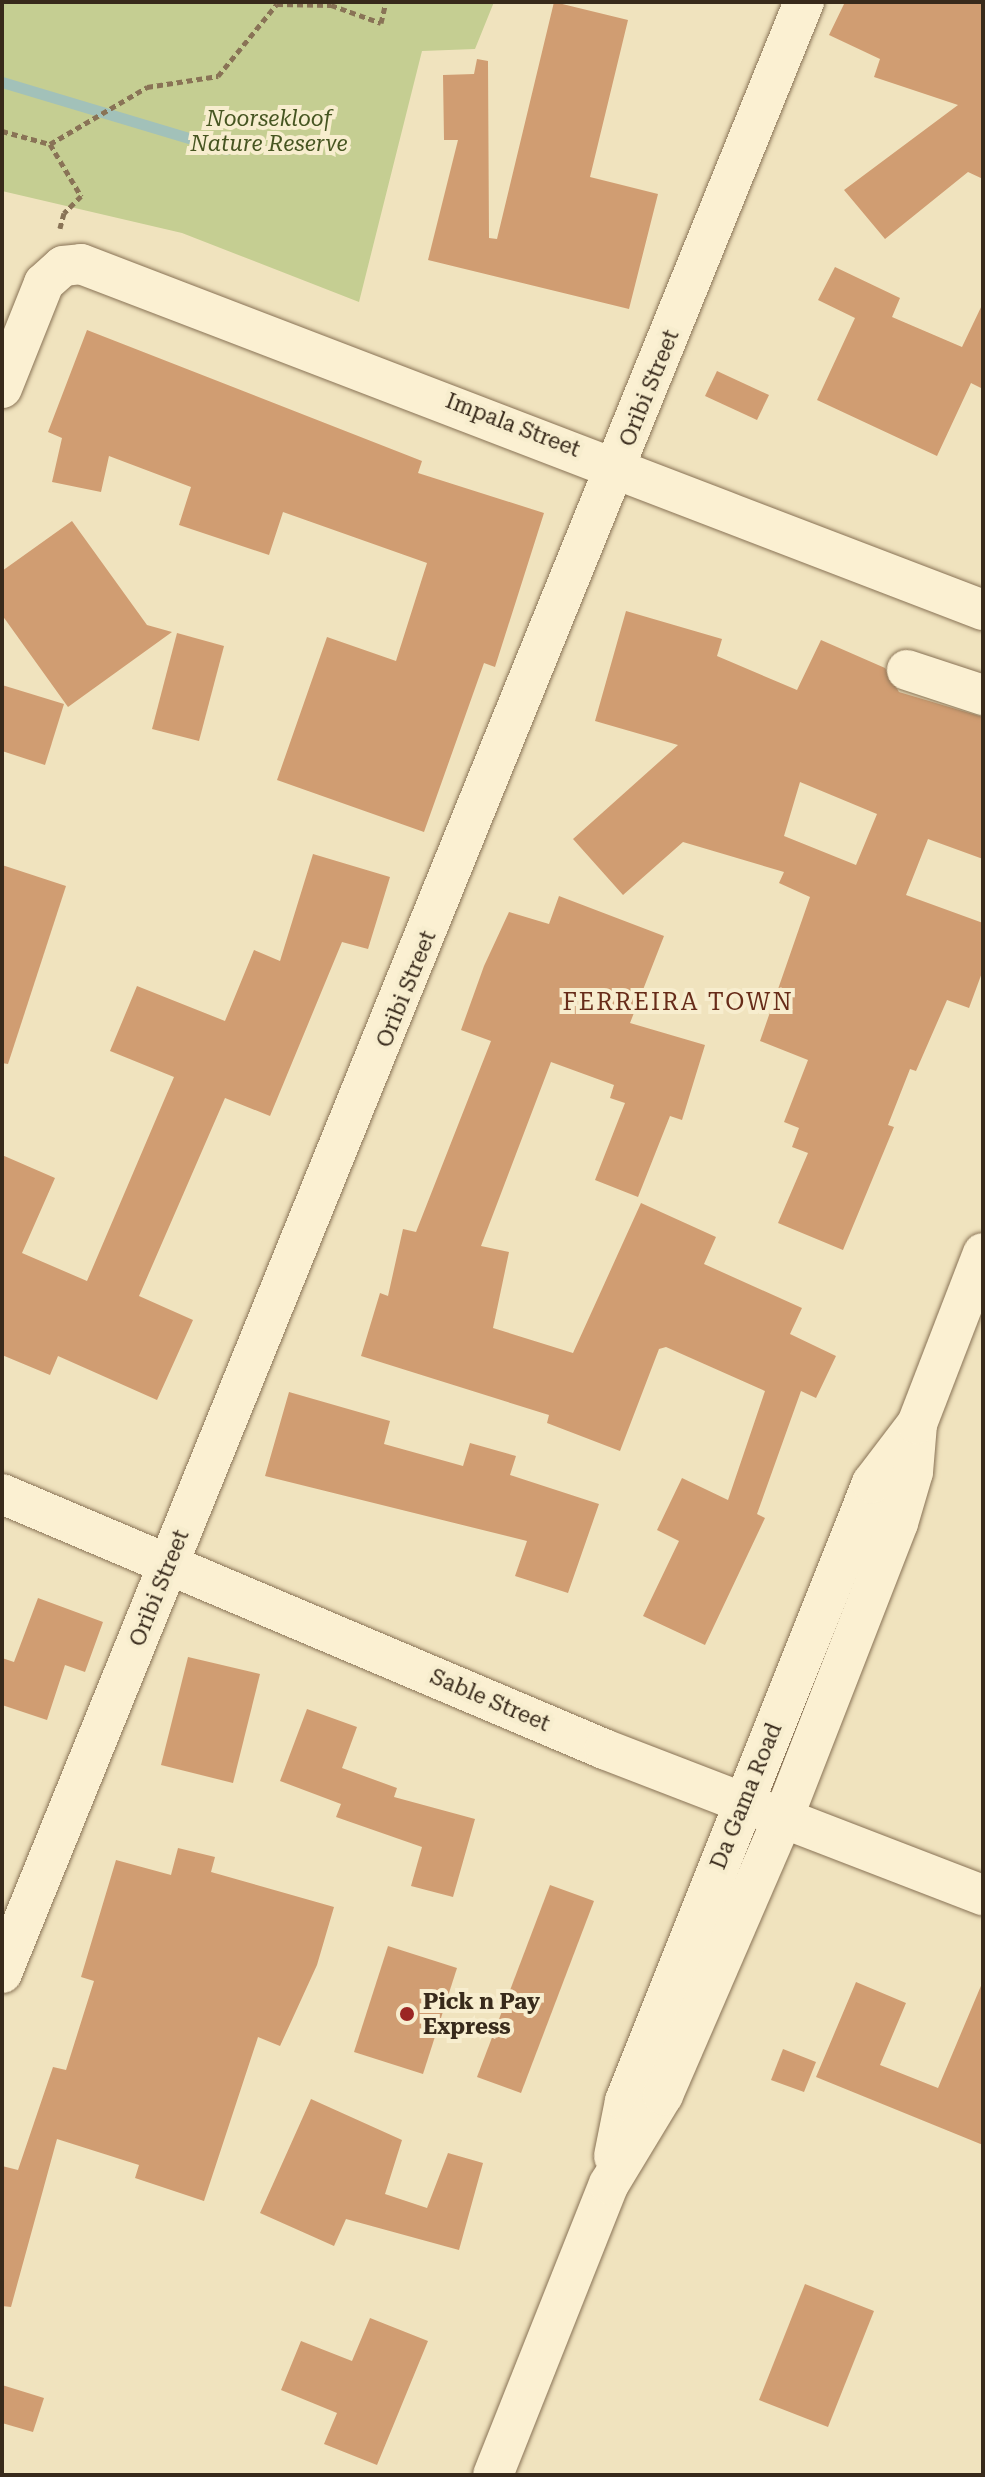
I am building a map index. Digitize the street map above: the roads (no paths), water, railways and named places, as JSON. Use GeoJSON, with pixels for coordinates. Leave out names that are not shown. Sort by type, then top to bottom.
{"type":"FeatureCollection","features":[{"type":"Feature","properties":{"kind":"street","name":"Oribi Street"},"geometry":{"type":"LineString","coordinates":[[2,1973],[804,2]]}},
{"type":"Feature","properties":{"kind":"street","name":"Impala Street"},"geometry":{"type":"LineString","coordinates":[[2,388],[44,283],[63,266],[113,271],[618,465],[983,610]]}},
{"type":"Feature","properties":{"kind":"street"},"geometry":{"type":"LineString","coordinates":[[907,670],[983,695]]}},
{"type":"Feature","properties":{"kind":"street","name":"Da Gama Road"},"geometry":{"type":"LineString","coordinates":[[609,2184],[625,2101],[742,1805],[872,1483],[917,1424],[983,1253]]}},
{"type":"Feature","properties":{"kind":"street","name":"Da Gama Road"},"geometry":{"type":"LineString","coordinates":[[493,2475],[609,2184],[663,2095],[783,1818],[898,1523],[913,1472],[917,1424]]}},
{"type":"Feature","properties":{"kind":"street","name":"Sable Street"},"geometry":{"type":"LineString","coordinates":[[2,1494],[170,1562],[742,1805],[983,1895]]}},
{"type":"Feature","properties":{"kind":"waterway"},"geometry":{"type":"LineString","coordinates":[[2,82],[226,149]]}},
{"type":"Feature","properties":{"kind":"place","name":"Pick n Pay Express"},"geometry":{"type":"Point","coordinates":[407,2014]}},
{"type":"Feature","properties":{"kind":"district","name":"FERREIRA TOWN"},"geometry":{"type":"Point","coordinates":[678,1003]}},
{"type":"Feature","properties":{"kind":"park label","name":"Noorsekloof Nature Reserve"},"geometry":{"type":"Point","coordinates":[269,130]}}]}
